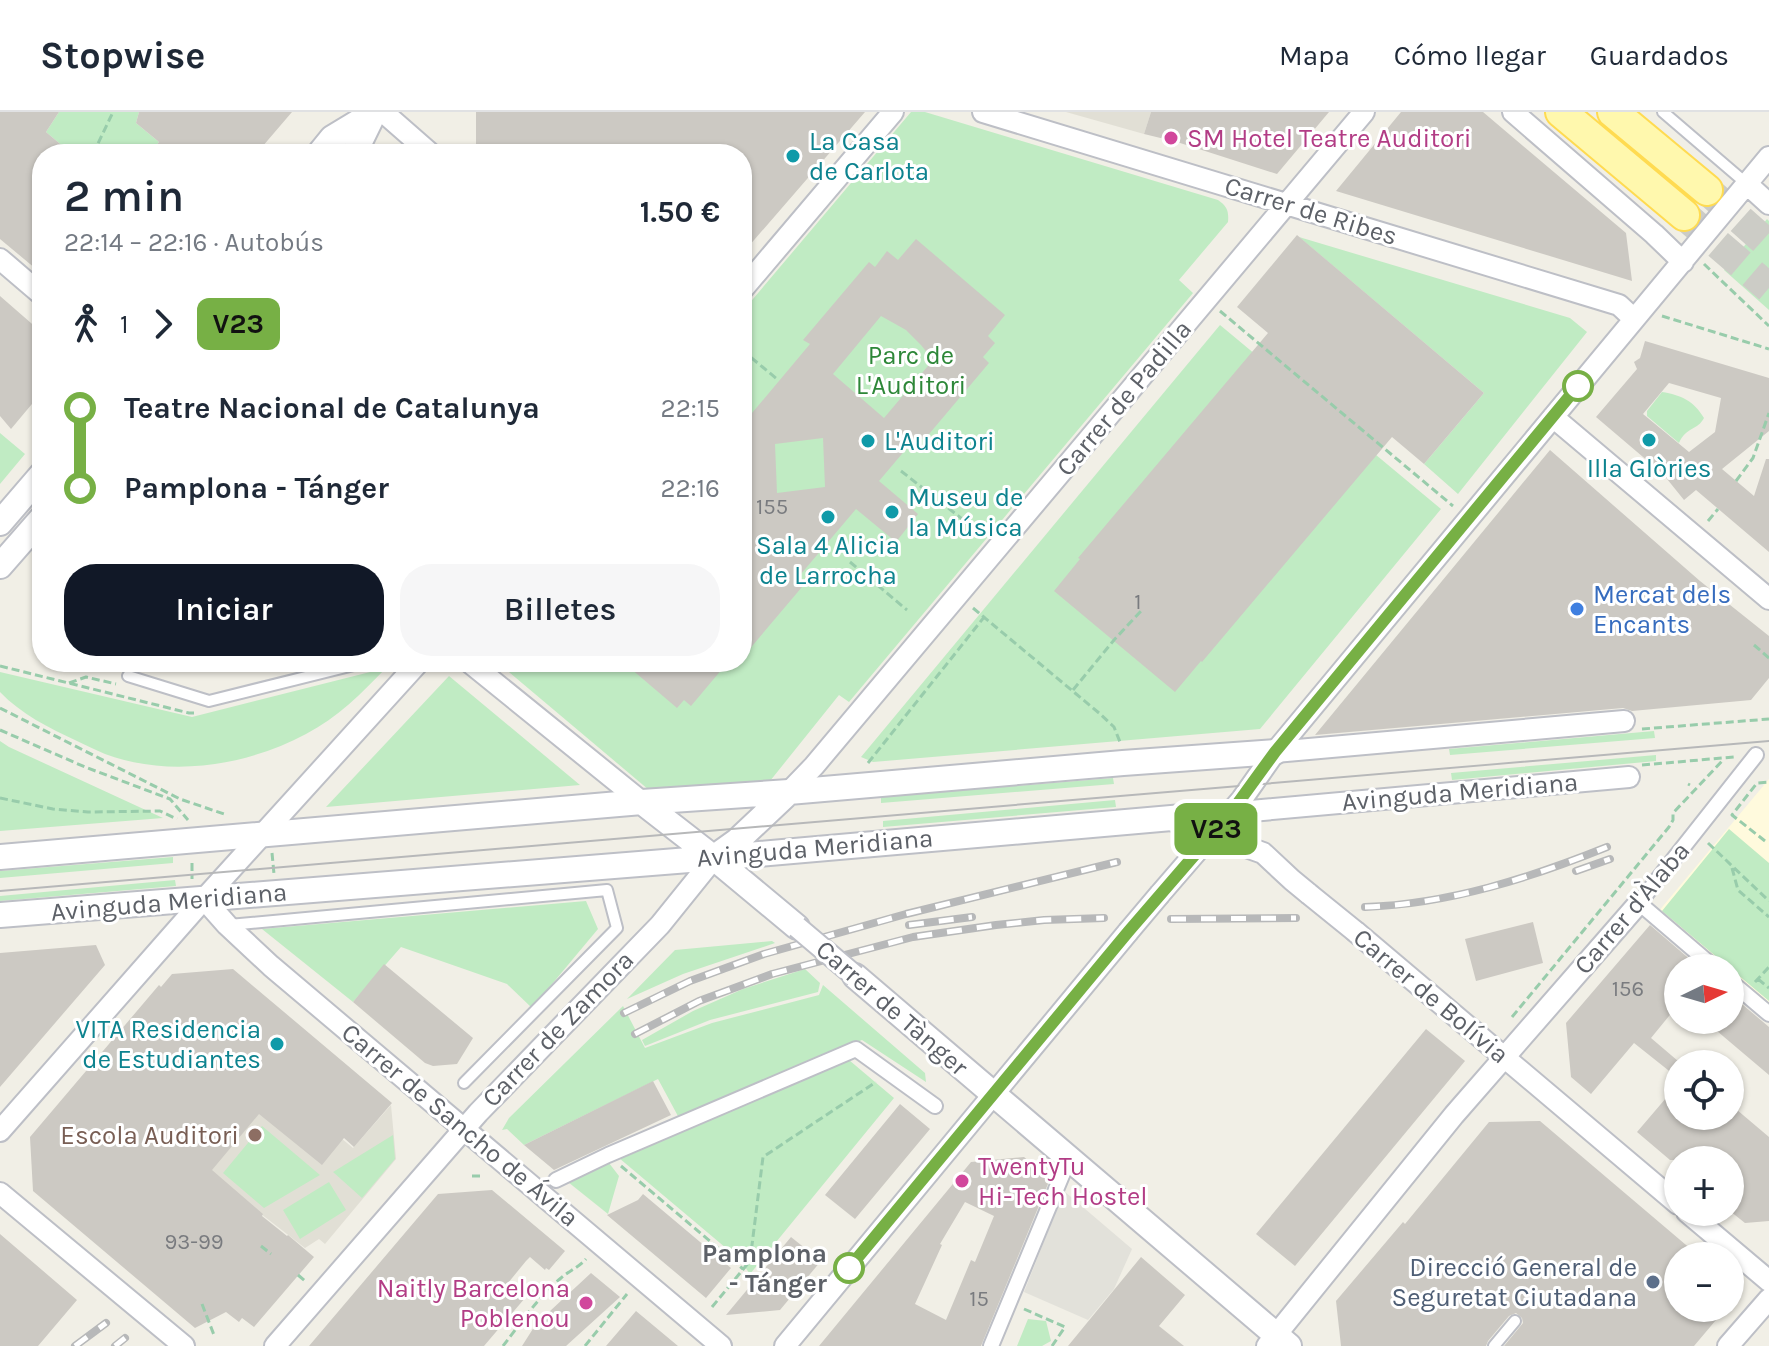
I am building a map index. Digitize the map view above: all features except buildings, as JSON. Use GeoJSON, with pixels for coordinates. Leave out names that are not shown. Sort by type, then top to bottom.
{"type":"FeatureCollection","features":[{"type":"Feature","properties":{"kind":"main road"},"geometry":{"type":"LineString","coordinates":[[1561,112],[1684,215]]}},
{"type":"Feature","properties":{"kind":"main road"},"geometry":{"type":"LineString","coordinates":[[1613,112],[1707,190]]}},
{"type":"Feature","properties":{"kind":"street"},"geometry":{"type":"LineString","coordinates":[[327,144],[332,138],[377,112]]}},
{"type":"Feature","properties":{"kind":"street"},"geometry":{"type":"LineString","coordinates":[[359,144],[377,112]]}},
{"type":"Feature","properties":{"kind":"street"},"geometry":{"type":"LineString","coordinates":[[377,112],[418,144]]}},
{"type":"Feature","properties":{"kind":"street"},"geometry":{"type":"LineString","coordinates":[[752,278],[893,112]]}},
{"type":"Feature","properties":{"kind":"street","name":"Carrer de Ribes"},"geometry":{"type":"LineString","coordinates":[[983,112],[1619,305],[1634,319]]}},
{"type":"Feature","properties":{"kind":"street","name":"Carrer de Padilla"},"geometry":{"type":"LineString","coordinates":[[789,792],[1364,112]]}},
{"type":"Feature","properties":{"kind":"street"},"geometry":{"type":"LineString","coordinates":[[1513,112],[1654,234],[1692,261]]}},
{"type":"Feature","properties":{"kind":"street"},"geometry":{"type":"LineString","coordinates":[[785,1346],[1128,932],[1237,808],[1275,752],[1634,319],[1692,261],[1769,157]]}},
{"type":"Feature","properties":{"kind":"street"},"geometry":{"type":"LineString","coordinates":[[1747,184],[1769,204]]}},
{"type":"Feature","properties":{"kind":"street"},"geometry":{"type":"LineString","coordinates":[[0,259],[32,286]]}},
{"type":"Feature","properties":{"kind":"street"},"geometry":{"type":"LineString","coordinates":[[1553,417],[1769,599]]}},
{"type":"Feature","properties":{"kind":"street"},"geometry":{"type":"LineString","coordinates":[[0,523],[32,486]]}},
{"type":"Feature","properties":{"kind":"street"},"geometry":{"type":"LineString","coordinates":[[0,566],[32,529]]}},
{"type":"Feature","properties":{"kind":"street"},"geometry":{"type":"LineString","coordinates":[[0,1131],[204,899],[266,841],[410,672]]}},
{"type":"Feature","properties":{"kind":"street"},"geometry":{"type":"LineString","coordinates":[[481,672],[642,802]]}},
{"type":"Feature","properties":{"kind":"street"},"geometry":{"type":"LineString","coordinates":[[0,857],[266,841],[642,802],[1633,725]]}},
{"type":"Feature","properties":{"kind":"street","name":"Carrer d'Àlaba"},"geometry":{"type":"LineString","coordinates":[[1277,1342],[1438,1135],[1639,903],[1756,755]]}},
{"type":"Feature","properties":{"kind":"street","name":"Avinguda Meridiana"},"geometry":{"type":"LineString","coordinates":[[0,915],[1167,818],[1237,808],[1630,771]]}},
{"type":"Feature","properties":{"kind":"street"},"geometry":{"type":"LineString","coordinates":[[714,858],[737,841],[789,792]]}},
{"type":"Feature","properties":{"kind":"street","name":"Carrer de Tànger"},"geometry":{"type":"LineString","coordinates":[[642,802],[855,976],[1277,1342]]}},
{"type":"Feature","properties":{"kind":"street"},"geometry":{"type":"LineString","coordinates":[[1237,808],[1242,824],[1263,853]]}},
{"type":"Feature","properties":{"kind":"street","name":"Carrer de Bolívia"},"geometry":{"type":"LineString","coordinates":[[1167,818],[1263,853],[1664,1192]]}},
{"type":"Feature","properties":{"kind":"street","name":"Carrer de Zamora"},"geometry":{"type":"LineString","coordinates":[[275,1346],[463,1128],[660,925],[714,858]]}},
{"type":"Feature","properties":{"kind":"street","name":"Carrer de Sancho de Ávila"},"geometry":{"type":"LineString","coordinates":[[204,899],[227,925],[304,995],[721,1346]]}},
{"type":"Feature","properties":{"kind":"street"},"geometry":{"type":"LineString","coordinates":[[1639,903],[1699,954]]}},
{"type":"Feature","properties":{"kind":"street"},"geometry":{"type":"LineString","coordinates":[[1745,994],[1769,1014]]}},
{"type":"Feature","properties":{"kind":"street"},"geometry":{"type":"LineString","coordinates":[[556,1180],[856,1049],[935,1106]]}},
{"type":"Feature","properties":{"kind":"street"},"geometry":{"type":"LineString","coordinates":[[991,1346],[1065,1168]]}},
{"type":"Feature","properties":{"kind":"street"},"geometry":{"type":"LineString","coordinates":[[0,1193],[184,1346]]}},
{"type":"Feature","properties":{"kind":"street"},"geometry":{"type":"LineString","coordinates":[[1704,1226],[1769,1281]]}},
{"type":"Feature","properties":{"kind":"street"},"geometry":{"type":"LineString","coordinates":[[1728,1346],[1769,1299]]}},
{"type":"Feature","properties":{"kind":"lane"},"geometry":{"type":"LineString","coordinates":[[1663,112],[1747,184]]}},
{"type":"Feature","properties":{"kind":"lane"},"geometry":{"type":"LineString","coordinates":[[128,676],[209,701],[326,672]]}},
{"type":"Feature","properties":{"kind":"lane"},"geometry":{"type":"LineString","coordinates":[[227,925],[607,890],[617,928],[464,1083]]}},
{"type":"Feature","properties":{"kind":"lane"},"geometry":{"type":"LineString","coordinates":[[1494,1346],[1515,1321]]}},
{"type":"Feature","properties":{"kind":"path"},"geometry":{"type":"LineString","coordinates":[[98,144],[113,112]]}},
{"type":"Feature","properties":{"kind":"path"},"geometry":{"type":"LineString","coordinates":[[1692,261],[1769,326]]}},
{"type":"Feature","properties":{"kind":"path"},"geometry":{"type":"LineString","coordinates":[[1220,311],[1456,509]]}},
{"type":"Feature","properties":{"kind":"path"},"geometry":{"type":"LineString","coordinates":[[1666,318],[1769,349]]}},
{"type":"Feature","properties":{"kind":"path"},"geometry":{"type":"LineString","coordinates":[[752,358],[777,379]]}},
{"type":"Feature","properties":{"kind":"path"},"geometry":{"type":"LineString","coordinates":[[1736,481],[1753,458],[1769,413]]}},
{"type":"Feature","properties":{"kind":"path"},"geometry":{"type":"LineString","coordinates":[[901,471],[975,529]]}},
{"type":"Feature","properties":{"kind":"path"},"geometry":{"type":"LineString","coordinates":[[1708,521],[1718,509]]}},
{"type":"Feature","properties":{"kind":"path"},"geometry":{"type":"LineString","coordinates":[[850,562],[907,610]]}},
{"type":"Feature","properties":{"kind":"path"},"geometry":{"type":"LineString","coordinates":[[970,606],[1114,727],[1121,746]]}},
{"type":"Feature","properties":{"kind":"path"},"geometry":{"type":"LineString","coordinates":[[1073,690],[1141,611]]}},
{"type":"Feature","properties":{"kind":"path"},"geometry":{"type":"LineString","coordinates":[[866,766],[985,616]]}},
{"type":"Feature","properties":{"kind":"path"},"geometry":{"type":"LineString","coordinates":[[1754,645],[1769,658]]}},
{"type":"Feature","properties":{"kind":"path"},"geometry":{"type":"LineString","coordinates":[[0,666],[189,713],[199,712],[209,701]]}},
{"type":"Feature","properties":{"kind":"path"},"geometry":{"type":"LineString","coordinates":[[68,683],[86,677],[118,685]]}},
{"type":"Feature","properties":{"kind":"path"},"geometry":{"type":"LineString","coordinates":[[0,708],[180,799],[227,815]]}},
{"type":"Feature","properties":{"kind":"path"},"geometry":{"type":"LineString","coordinates":[[1633,725],[1769,719]]}},
{"type":"Feature","properties":{"kind":"path"},"geometry":{"type":"LineString","coordinates":[[0,730],[170,799],[188,818]]}},
{"type":"Feature","properties":{"kind":"path","name":"Carrer d'Àlaba"},"geometry":{"type":"LineString","coordinates":[[1509,1021],[1669,827],[1673,813],[1725,758],[1630,771]]}},
{"type":"Feature","properties":{"kind":"path"},"geometry":{"type":"LineString","coordinates":[[1765,841],[1732,815],[1757,783],[1769,782]]}},
{"type":"Feature","properties":{"kind":"path"},"geometry":{"type":"LineString","coordinates":[[0,798],[53,809],[88,812],[160,811],[177,819]]}},
{"type":"Feature","properties":{"kind":"path","name":"Avinguda Meridiana"},"geometry":{"type":"LineString","coordinates":[[266,841],[274,880]]}},
{"type":"Feature","properties":{"kind":"path"},"geometry":{"type":"LineString","coordinates":[[1707,842],[1769,901]]}},
{"type":"Feature","properties":{"kind":"path"},"geometry":{"type":"LineString","coordinates":[[1730,865],[1738,890],[1769,917]]}},
{"type":"Feature","properties":{"kind":"path"},"geometry":{"type":"LineString","coordinates":[[1745,994],[1769,967]]}},
{"type":"Feature","properties":{"kind":"path"},"geometry":{"type":"LineString","coordinates":[[1758,979],[1769,988]]}},
{"type":"Feature","properties":{"kind":"path"},"geometry":{"type":"LineString","coordinates":[[712,1307],[750,1261],[763,1157],[889,1074]]}},
{"type":"Feature","properties":{"kind":"path"},"geometry":{"type":"LineString","coordinates":[[628,1173],[743,1269]]}},
{"type":"Feature","properties":{"kind":"path"},"geometry":{"type":"LineString","coordinates":[[472,1176],[482,1176]]}},
{"type":"Feature","properties":{"kind":"path"},"geometry":{"type":"LineString","coordinates":[[261,1246],[271,1254]]}},
{"type":"Feature","properties":{"kind":"path"},"geometry":{"type":"LineString","coordinates":[[503,1346],[561,1278],[586,1259]]}},
{"type":"Feature","properties":{"kind":"path"},"geometry":{"type":"LineString","coordinates":[[298,1275],[305,1281]]}},
{"type":"Feature","properties":{"kind":"path"},"geometry":{"type":"LineString","coordinates":[[585,1346],[627,1294]]}},
{"type":"Feature","properties":{"kind":"path"},"geometry":{"type":"LineString","coordinates":[[1009,1303],[1065,1327],[1052,1346]]}},
{"type":"Feature","properties":{"kind":"path"},"geometry":{"type":"LineString","coordinates":[[202,1304],[214,1335]]}},
{"type":"Feature","properties":{"kind":"shaded area"},"geometry":{"type":"Polygon","coordinates":[[[1066,112],[1151,112],[1144,134],[1066,112]]]}},
{"type":"Feature","properties":{"kind":"shaded area"},"geometry":{"type":"Polygon","coordinates":[[[1769,779],[1769,1004],[1744,983],[1744,954],[1708,954],[1658,912],[1769,779]]]}},
{"type":"Feature","properties":{"kind":"shaded area","name":"Escola Auditori"},"geometry":{"type":"Polygon","coordinates":[[[226,1042],[353,1148],[391,1105],[396,1159],[325,1244],[319,1239],[305,1248],[230,1190],[159,1122],[226,1042]]]}},
{"type":"Feature","properties":{"kind":"shaded area"},"geometry":{"type":"Polygon","coordinates":[[[1064,1191],[1132,1249],[1114,1289],[1088,1320],[1024,1292],[1064,1191]]]}},
{"type":"Feature","properties":{"kind":"green space"},"geometry":{"type":"Polygon","coordinates":[[[59,112],[139,112],[136,123],[159,142],[60,144],[46,132],[59,112]]]}},
{"type":"Feature","properties":{"kind":"green space","name":"Parc de L'Auditori"},"geometry":{"type":"Polygon","coordinates":[[[911,112],[925,112],[1218,200],[1227,209],[1228,222],[1179,280],[1193,293],[849,702],[839,695],[770,781],[649,790],[509,672],[752,672],[752,300],[911,112]]]}},
{"type":"Feature","properties":{"kind":"green space"},"geometry":{"type":"Polygon","coordinates":[[[1767,219],[1769,221],[1769,310],[1724,270],[1767,219]]]}},
{"type":"Feature","properties":{"kind":"green space"},"geometry":{"type":"Polygon","coordinates":[[[1299,237],[1570,318],[1587,332],[1458,494],[1424,464],[1484,393],[1299,237]]]}},
{"type":"Feature","properties":{"kind":"green space"},"geometry":{"type":"Polygon","coordinates":[[[1220,325],[1441,509],[1260,729],[873,762],[861,757],[1220,325]]]}},
{"type":"Feature","properties":{"kind":"green space"},"geometry":{"type":"Polygon","coordinates":[[[1662,392],[1686,400],[1704,418],[1679,443],[1647,416],[1647,411],[1662,392]]]}},
{"type":"Feature","properties":{"kind":"green space"},"geometry":{"type":"Polygon","coordinates":[[[0,433],[25,454],[0,484],[0,433]]]}},
{"type":"Feature","properties":{"kind":"green space"},"geometry":{"type":"Polygon","coordinates":[[[0,672],[192,717],[370,672],[382,672],[339,713],[283,745],[233,761],[181,767],[155,766],[105,754],[56,731],[17,707],[0,692],[0,672]]]}},
{"type":"Feature","properties":{"kind":"green space"},"geometry":{"type":"Polygon","coordinates":[[[449,676],[580,785],[326,807],[449,676]]]}},
{"type":"Feature","properties":{"kind":"green space"},"geometry":{"type":"Polygon","coordinates":[[[1654,731],[1655,738],[1450,755],[1449,749],[1654,731]]]}},
{"type":"Feature","properties":{"kind":"green space"},"geometry":{"type":"Polygon","coordinates":[[[0,741],[9,747],[163,818],[0,831],[0,741]]]}},
{"type":"Feature","properties":{"kind":"green space"},"geometry":{"type":"Polygon","coordinates":[[[1656,755],[1656,761],[1452,780],[1451,773],[1656,755]]]}},
{"type":"Feature","properties":{"kind":"green space"},"geometry":{"type":"Polygon","coordinates":[[[1113,778],[1114,784],[881,803],[881,797],[1113,778]]]}},
{"type":"Feature","properties":{"kind":"green space"},"geometry":{"type":"Polygon","coordinates":[[[1115,800],[1116,807],[883,827],[883,821],[1115,800]]]}},
{"type":"Feature","properties":{"kind":"green space"},"geometry":{"type":"Polygon","coordinates":[[[1729,829],[1769,863],[1769,1001],[1744,980],[1744,954],[1713,954],[1662,911],[1729,829]]]}},
{"type":"Feature","properties":{"kind":"green space"},"geometry":{"type":"Polygon","coordinates":[[[173,857],[173,863],[0,878],[0,871],[173,857]]]}},
{"type":"Feature","properties":{"kind":"green space"},"geometry":{"type":"Polygon","coordinates":[[[175,880],[176,886],[0,901],[0,896],[175,880]]]}},
{"type":"Feature","properties":{"kind":"green space"},"geometry":{"type":"Polygon","coordinates":[[[586,901],[598,929],[532,1008],[507,984],[401,947],[353,1002],[262,929],[586,901]]]}},
{"type":"Feature","properties":{"kind":"green space"},"geometry":{"type":"Polygon","coordinates":[[[775,943],[683,974],[627,999],[675,950],[775,943]]]}},
{"type":"Feature","properties":{"kind":"green space"},"geometry":{"type":"Polygon","coordinates":[[[805,969],[820,983],[818,992],[710,1020],[645,1046],[642,1040],[693,1011],[743,989],[805,969]]]}},
{"type":"Feature","properties":{"kind":"green space"},"geometry":{"type":"Polygon","coordinates":[[[823,985],[925,1073],[926,1082],[862,1040],[679,1118],[658,1079],[524,1145],[507,1129],[502,1130],[509,1118],[623,1006],[645,1048],[712,1023],[819,995],[823,985]]]}},
{"type":"Feature","properties":{"kind":"green space"},"geometry":{"type":"Polygon","coordinates":[[[849,1060],[894,1098],[750,1274],[739,1259],[619,1158],[849,1060]]]}},
{"type":"Feature","properties":{"kind":"green space"},"geometry":{"type":"Polygon","coordinates":[[[262,1126],[320,1175],[264,1208],[223,1173],[262,1126]]]}},
{"type":"Feature","properties":{"kind":"green space"},"geometry":{"type":"Polygon","coordinates":[[[393,1135],[395,1159],[362,1198],[333,1172],[393,1135]]]}},
{"type":"Feature","properties":{"kind":"green space"},"geometry":{"type":"Polygon","coordinates":[[[609,1163],[619,1176],[608,1214],[568,1182],[609,1163]]]}},
{"type":"Feature","properties":{"kind":"green space"},"geometry":{"type":"Polygon","coordinates":[[[329,1182],[346,1210],[300,1239],[283,1210],[329,1182]]]}},
{"type":"Feature","properties":{"kind":"green space"},"geometry":{"type":"Polygon","coordinates":[[[1028,1319],[1046,1321],[1051,1341],[1042,1346],[1017,1346],[1028,1319]]]}},
{"type":"Feature","properties":{"kind":"tunnel"},"geometry":{"type":"LineString","coordinates":[[1707,190],[1769,245]]}},
{"type":"Feature","properties":{"kind":"tunnel"},"geometry":{"type":"LineString","coordinates":[[1684,215],[1769,288]]}},
{"type":"Feature","properties":{"kind":"tram line"},"geometry":{"type":"LineString","coordinates":[[0,891],[1769,741]]}},
{"type":"Feature","properties":{"kind":"railway"},"geometry":{"type":"LineString","coordinates":[[1365,907],[1427,901],[1489,888],[1607,847]]}},
{"type":"Feature","properties":{"kind":"railway"},"geometry":{"type":"LineString","coordinates":[[1576,871],[1610,859]]}},
{"type":"Feature","properties":{"kind":"railway"},"geometry":{"type":"LineString","coordinates":[[624,1013],[690,981],[764,954],[906,914],[1117,862]]}},
{"type":"Feature","properties":{"kind":"railway"},"geometry":{"type":"LineString","coordinates":[[909,925],[972,917]]}},
{"type":"Feature","properties":{"kind":"railway"},"geometry":{"type":"LineString","coordinates":[[635,1034],[699,1001],[772,974],[913,937],[1044,920],[1104,918]]}},
{"type":"Feature","properties":{"kind":"railway"},"geometry":{"type":"LineString","coordinates":[[1171,919],[1296,918]]}},
{"type":"Feature","properties":{"kind":"railway"},"geometry":{"type":"LineString","coordinates":[[75,1346],[106,1323]]}},
{"type":"Feature","properties":{"kind":"railway"},"geometry":{"type":"LineString","coordinates":[[115,1346],[125,1338]]}},
{"type":"Feature","properties":{"kind":"bus line","name":"V23"},"geometry":{"type":"LineString","coordinates":[[849,1268],[1230,814],[1266,762],[1578,386]]}},
{"type":"Feature","properties":{"kind":"place","name":"SM Hotel Teatre Auditori"},"geometry":{"type":"Point","coordinates":[1171,138]}},
{"type":"Feature","properties":{"kind":"place","name":"La Casa de Carlota"},"geometry":{"type":"Point","coordinates":[793,156]}},
{"type":"Feature","properties":{"kind":"place","name":"Illa Glòries"},"geometry":{"type":"Point","coordinates":[1649,440]}},
{"type":"Feature","properties":{"kind":"place","name":"L'Auditori"},"geometry":{"type":"Point","coordinates":[868,441]}},
{"type":"Feature","properties":{"kind":"place","name":"Museu de la Música"},"geometry":{"type":"Point","coordinates":[892,512]}},
{"type":"Feature","properties":{"kind":"place","name":"Sala 4 Alicia de Larrocha"},"geometry":{"type":"Point","coordinates":[828,517]}},
{"type":"Feature","properties":{"kind":"place","name":"Mercat dels Encants"},"geometry":{"type":"Point","coordinates":[1577,609]}},
{"type":"Feature","properties":{"kind":"place","name":"VITA Residencia de Estudiantes"},"geometry":{"type":"Point","coordinates":[277,1044]}},
{"type":"Feature","properties":{"kind":"place","name":"Escola Auditori"},"geometry":{"type":"Point","coordinates":[255,1135]}},
{"type":"Feature","properties":{"kind":"place","name":"TwentyTu Hi-Tech Hostel"},"geometry":{"type":"Point","coordinates":[962,1181]}},
{"type":"Feature","properties":{"kind":"place","name":"Pamplona - Tánger"},"geometry":{"type":"Point","coordinates":[849,1268]}},
{"type":"Feature","properties":{"kind":"place","name":"Direcció General de Seguretat Ciutadana"},"geometry":{"type":"Point","coordinates":[1653,1282]}},
{"type":"Feature","properties":{"kind":"place","name":"Naitly Barcelona Poblenou"},"geometry":{"type":"Point","coordinates":[586,1303]}}]}
